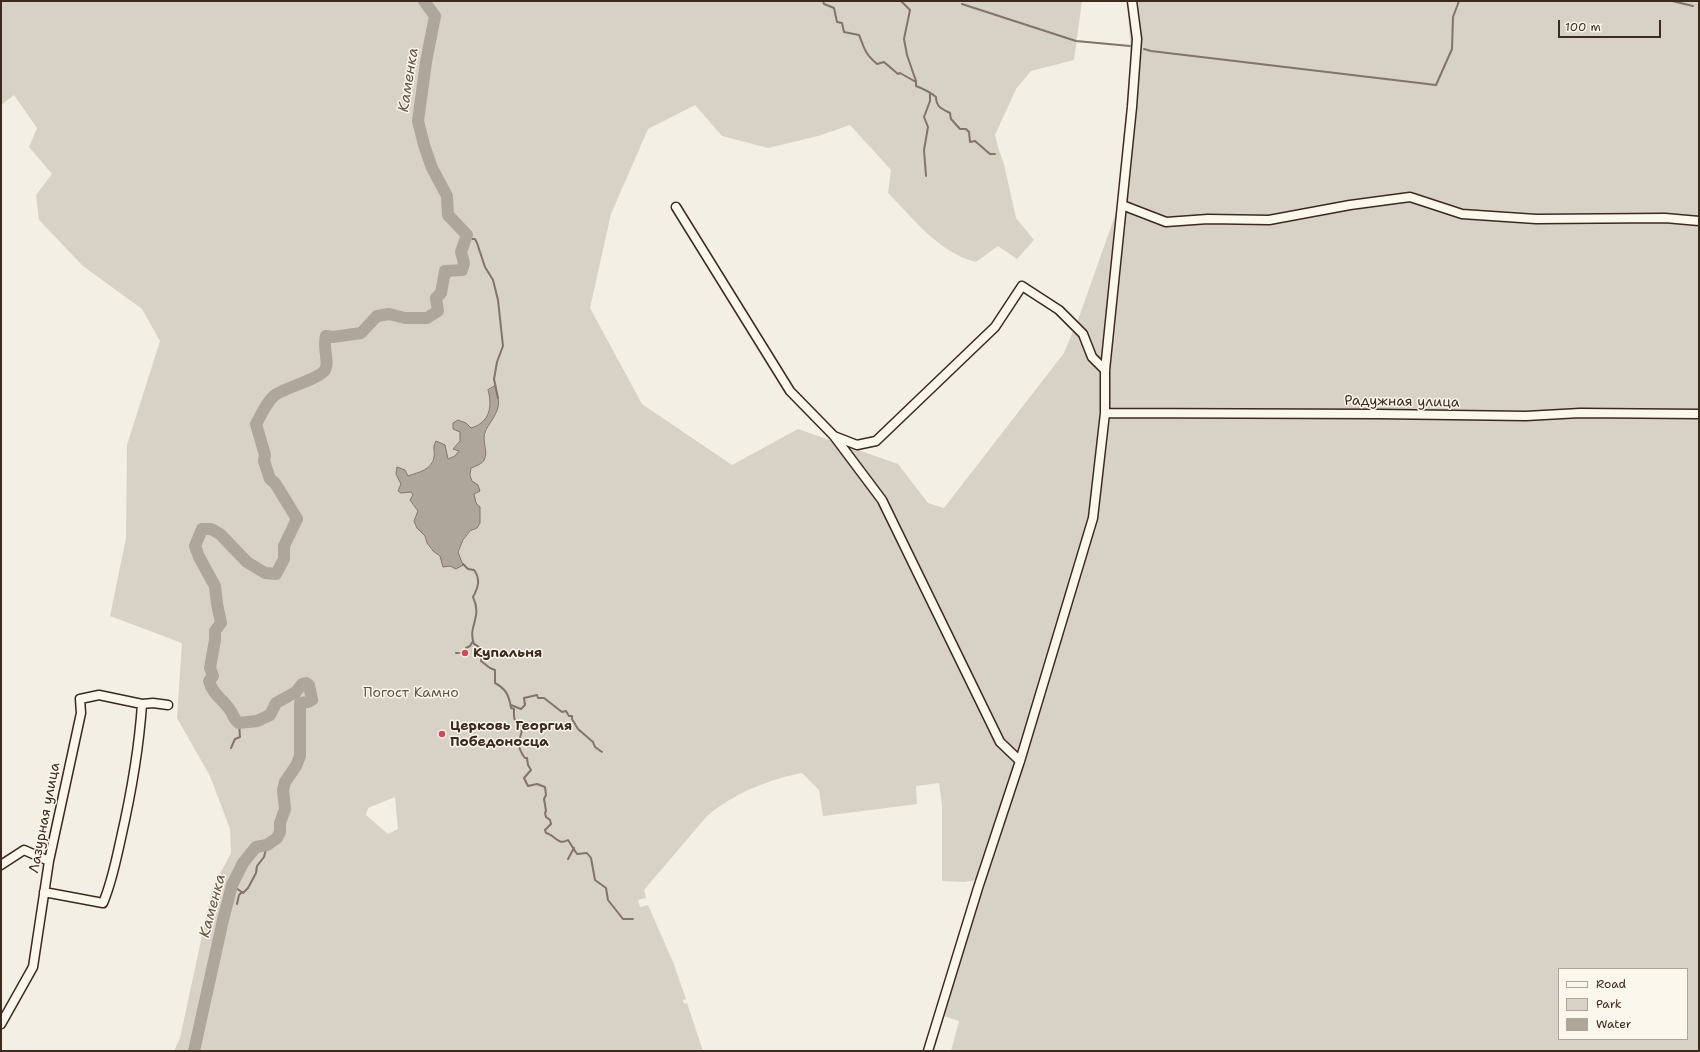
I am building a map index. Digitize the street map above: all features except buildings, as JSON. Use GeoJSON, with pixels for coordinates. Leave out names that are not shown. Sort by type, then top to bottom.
{"type":"FeatureCollection","features":[{"type":"Feature","properties":{"kind":"street"},"geometry":{"type":"LineString","coordinates":[[928,1051],[978,888],[1020,761],[1093,518],[1105,413],[1106,370],[1132,107],[1137,39],[1132,1]]}},
{"type":"Feature","properties":{"kind":"street"},"geometry":{"type":"LineString","coordinates":[[1122,205],[1166,222],[1208,219],[1268,220],[1350,205],[1410,197],[1462,214],[1536,219],[1665,218],[1699,222]]}},
{"type":"Feature","properties":{"kind":"street"},"geometry":{"type":"LineString","coordinates":[[676,207],[790,391],[834,436],[882,500],[1000,742],[1020,761]]}},
{"type":"Feature","properties":{"kind":"street"},"geometry":{"type":"LineString","coordinates":[[834,436],[857,445],[876,441],[995,326],[1022,286],[1059,310],[1083,334],[1092,357],[1106,370]]}},
{"type":"Feature","properties":{"kind":"street","name":"Радужная улица"},"geometry":{"type":"LineString","coordinates":[[1105,413],[1526,416],[1580,413],[1699,414]]}},
{"type":"Feature","properties":{"kind":"street","name":"Лазурная улица"},"geometry":{"type":"LineString","coordinates":[[1,1024],[34,967],[49,861],[81,713],[80,699],[99,695],[142,704],[153,703],[168,705]]}},
{"type":"Feature","properties":{"kind":"street"},"geometry":{"type":"LineString","coordinates":[[44,892],[103,903],[110,888],[129,801],[140,732],[142,704]]}},
{"type":"Feature","properties":{"kind":"street"},"geometry":{"type":"LineString","coordinates":[[1,864],[24,850],[49,861]]}},
{"type":"Feature","properties":{"kind":"green space","name":"Погост Камно"},"geometry":{"type":"Polygon","coordinates":[[[1,1],[1082,1],[1074,60],[1031,71],[1016,89],[995,135],[1004,164],[1016,218],[1034,240],[1017,259],[998,246],[976,262],[963,258],[939,243],[928,234],[888,193],[891,170],[850,125],[818,136],[768,148],[722,136],[695,105],[648,129],[611,214],[590,308],[642,404],[732,465],[798,429],[898,464],[928,503],[944,508],[1064,353],[1079,317],[1117,210],[1131,55],[1127,1],[1699,1],[1699,1051],[951,1051],[959,1021],[944,1016],[985,879],[964,882],[942,881],[942,805],[939,783],[916,786],[917,804],[823,816],[819,790],[802,773],[764,783],[740,794],[717,808],[707,816],[644,890],[646,898],[638,900],[640,907],[648,905],[673,962],[686,999],[683,1000],[684,1004],[687,1003],[703,1051],[174,1051],[180,1038],[212,889],[231,853],[230,829],[210,776],[177,718],[182,643],[110,616],[126,538],[127,445],[160,341],[142,309],[83,266],[39,220],[36,195],[52,174],[29,147],[37,128],[14,95],[1,105],[1,1]],[[495,386],[488,390],[490,403],[486,417],[473,428],[460,432],[460,441],[453,449],[460,451],[455,456],[448,459],[446,453],[433,448],[434,457],[431,464],[427,468],[409,478],[403,483],[398,491],[401,493],[411,492],[413,495],[410,501],[418,511],[414,522],[425,537],[431,550],[443,561],[461,558],[458,552],[463,541],[470,532],[477,528],[476,503],[474,494],[480,491],[472,478],[471,469],[486,449],[484,439],[491,420],[497,413],[498,398],[495,386]],[[395,797],[368,808],[366,815],[388,834],[398,829],[395,797]]]}},
{"type":"Feature","properties":{"kind":"water"},"geometry":{"type":"Polygon","coordinates":[[[495,386],[498,404],[497,411],[488,426],[484,438],[486,452],[485,457],[482,463],[471,468],[470,475],[472,481],[478,485],[480,491],[474,494],[476,503],[480,507],[480,523],[477,528],[470,531],[463,540],[458,552],[463,565],[456,569],[450,566],[443,567],[440,556],[433,551],[427,543],[425,536],[417,528],[414,521],[418,511],[410,500],[413,495],[411,492],[401,493],[398,491],[401,484],[396,474],[397,467],[405,470],[408,476],[428,468],[433,461],[434,446],[436,441],[445,445],[448,459],[455,456],[459,451],[453,449],[460,441],[460,432],[453,429],[453,423],[458,420],[466,423],[471,428],[482,422],[486,418],[490,408],[488,390],[495,386]]]}},
{"type":"Feature","properties":{"kind":"waterway","name":"Каменка"},"geometry":{"type":"LineString","coordinates":[[194,1051],[232,885],[243,863],[256,847],[267,845],[277,838],[280,832],[280,823],[285,809],[283,790],[285,782],[296,766],[300,756],[300,703],[312,700],[309,685],[306,683],[302,684],[296,692],[276,703],[270,715],[257,721],[239,723],[227,706],[215,693],[210,686],[209,681],[213,676],[210,668],[215,640],[215,631],[221,623],[215,586],[199,557],[195,546],[202,529],[211,529],[220,534],[247,562],[265,573],[276,574],[284,559],[284,546],[297,519],[275,483],[270,479],[264,461],[265,455],[256,424],[267,405],[275,395],[310,380],[325,370],[327,363],[325,345],[326,336],[333,337],[361,333],[377,316],[389,314],[405,318],[427,318],[438,311],[436,298],[441,293],[445,271],[462,270],[464,263],[461,252],[467,235],[448,215],[447,196],[432,168],[418,121],[426,62],[435,16],[424,1]]}},
{"type":"Feature","properties":{"kind":"waterway"},"geometry":{"type":"LineString","coordinates":[[823,1],[824,4],[834,8],[837,22],[842,23],[844,32],[859,35],[867,54],[877,64],[884,62],[898,74],[900,73],[916,82],[916,86],[934,95],[938,105],[950,113],[951,119],[960,129],[966,129],[969,132],[970,142],[975,141],[990,154],[995,154]]}},
{"type":"Feature","properties":{"kind":"waterway"},"geometry":{"type":"LineString","coordinates":[[901,1],[910,10],[904,39],[907,55],[916,81]]}},
{"type":"Feature","properties":{"kind":"waterway"},"geometry":{"type":"LineString","coordinates":[[1144,49],[1436,85],[1452,49],[1453,17],[1459,1]]}},
{"type":"Feature","properties":{"kind":"waterway"},"geometry":{"type":"LineString","coordinates":[[1672,1],[1693,6]]}},
{"type":"Feature","properties":{"kind":"waterway"},"geometry":{"type":"LineString","coordinates":[[962,4],[1076,41],[1130,46]]}},
{"type":"Feature","properties":{"kind":"waterway"},"geometry":{"type":"LineString","coordinates":[[926,176],[924,150],[928,127],[924,117],[930,101],[930,94]]}},
{"type":"Feature","properties":{"kind":"waterway"},"geometry":{"type":"LineString","coordinates":[[467,235],[472,239],[475,239],[477,243],[485,267],[493,280],[498,300],[503,346],[497,362],[494,379],[498,398]]}},
{"type":"Feature","properties":{"kind":"waterway"},"geometry":{"type":"LineString","coordinates":[[463,564],[468,569],[474,570],[478,577],[477,587],[473,597],[476,604],[476,616],[472,638],[474,644],[479,647],[481,651],[481,661],[495,670],[495,683],[506,693],[511,708],[514,709],[515,721],[518,725],[521,724],[522,731],[519,747],[525,758],[527,758],[528,765],[531,770],[524,778],[528,786],[537,784],[545,787],[545,813],[551,824],[545,830],[546,833],[562,842],[568,840],[577,854],[587,853],[591,858],[595,880],[606,888],[608,900],[623,919],[633,919]]}},
{"type":"Feature","properties":{"kind":"waterway"},"geometry":{"type":"LineString","coordinates":[[460,653],[464,652],[473,641]]}},
{"type":"Feature","properties":{"kind":"waterway"},"geometry":{"type":"LineString","coordinates":[[511,705],[521,709],[525,705],[524,698],[537,695],[538,698],[544,698],[562,712],[566,711],[569,716],[572,716],[572,719],[578,729],[593,742],[595,747],[602,752]]}},
{"type":"Feature","properties":{"kind":"waterway"},"geometry":{"type":"LineString","coordinates":[[231,748],[235,739],[240,737],[239,723]]}},
{"type":"Feature","properties":{"kind":"waterway"},"geometry":{"type":"LineString","coordinates":[[232,885],[243,893],[248,888],[256,873],[257,866],[264,857],[267,845]]}},
{"type":"Feature","properties":{"kind":"waterway"},"geometry":{"type":"LineString","coordinates":[[568,859],[574,848]]}},
{"type":"Feature","properties":{"kind":"waterway"},"geometry":{"type":"LineString","coordinates":[[237,904],[239,895],[242,892]]}},
{"type":"Feature","properties":{"kind":"place","name":"Купальня"},"geometry":{"type":"Point","coordinates":[465,653]}},
{"type":"Feature","properties":{"kind":"place","name":"Церковь Георгия Победоносца"},"geometry":{"type":"Point","coordinates":[442,734]}}]}
